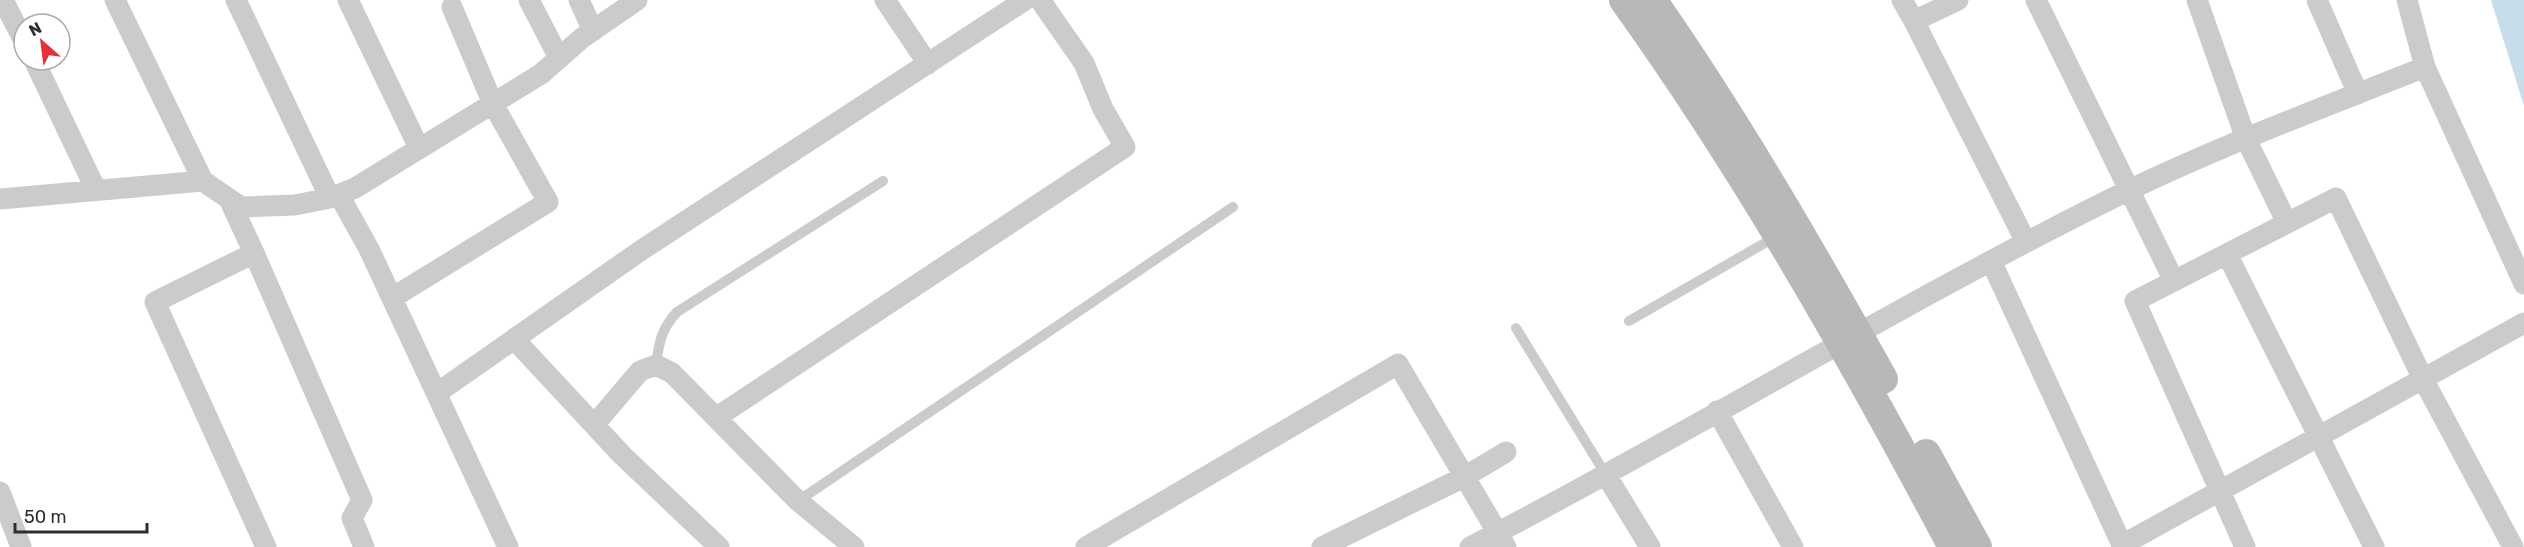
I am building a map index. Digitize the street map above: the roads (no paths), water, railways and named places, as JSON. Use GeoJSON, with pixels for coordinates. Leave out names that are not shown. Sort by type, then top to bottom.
{"type":"FeatureCollection","features":[{"type":"Feature","properties":{"kind":"street"},"geometry":{"type":"LineString","coordinates":[[3,0],[12,18]]}},
{"type":"Feature","properties":{"kind":"street"},"geometry":{"type":"LineString","coordinates":[[115,0],[202,181],[241,207],[265,207],[335,196],[355,188],[541,74],[593,31],[637,0]]}},
{"type":"Feature","properties":{"kind":"street"},"geometry":{"type":"LineString","coordinates":[[236,0],[335,196],[392,298],[508,547]]}},
{"type":"Feature","properties":{"kind":"street"},"geometry":{"type":"LineString","coordinates":[[348,0],[418,148]]}},
{"type":"Feature","properties":{"kind":"street"},"geometry":{"type":"LineString","coordinates":[[529,0],[559,58]]}},
{"type":"Feature","properties":{"kind":"street"},"geometry":{"type":"LineString","coordinates":[[579,0],[593,31]]}},
{"type":"Feature","properties":{"kind":"street"},"geometry":{"type":"LineString","coordinates":[[885,0],[928,64]]}},
{"type":"Feature","properties":{"kind":"street"},"geometry":{"type":"LineString","coordinates":[[437,393],[644,249],[1025,0]]}},
{"type":"Feature","properties":{"kind":"street"},"geometry":{"type":"LineString","coordinates":[[717,417],[1125,147],[1103,109],[1084,63],[1040,0]]}},
{"type":"Feature","properties":{"kind":"street"},"geometry":{"type":"LineString","coordinates":[[1624,0],[1663,56],[1777,236],[1848,337],[1977,547]]}},
{"type":"Feature","properties":{"kind":"street"},"geometry":{"type":"LineString","coordinates":[[1652,0],[1712,86],[1761,164],[1953,547]]}},
{"type":"Feature","properties":{"kind":"street"},"geometry":{"type":"LineString","coordinates":[[1902,0],[2026,242]]}},
{"type":"Feature","properties":{"kind":"street"},"geometry":{"type":"LineString","coordinates":[[1914,21],[1958,0]]}},
{"type":"Feature","properties":{"kind":"street"},"geometry":{"type":"LineString","coordinates":[[2036,0],[2174,281]]}},
{"type":"Feature","properties":{"kind":"street"},"geometry":{"type":"LineString","coordinates":[[2197,0],[2246,139],[2287,223]]}},
{"type":"Feature","properties":{"kind":"street"},"geometry":{"type":"LineString","coordinates":[[2317,0],[2358,94]]}},
{"type":"Feature","properties":{"kind":"street"},"geometry":{"type":"LineString","coordinates":[[2407,0],[2425,68],[2524,284]]}},
{"type":"Feature","properties":{"kind":"street"},"geometry":{"type":"LineString","coordinates":[[392,298],[548,202],[493,104],[452,7]]}},
{"type":"Feature","properties":{"kind":"street"},"geometry":{"type":"LineString","coordinates":[[1470,547],[1501,540],[1606,475],[1848,337],[2026,242],[2130,190],[2246,139],[2425,68]]}},
{"type":"Feature","properties":{"kind":"street"},"geometry":{"type":"LineString","coordinates":[[40,72],[96,190]]}},
{"type":"Feature","properties":{"kind":"street"},"geometry":{"type":"LineString","coordinates":[[0,199],[202,181]]}},
{"type":"Feature","properties":{"kind":"street"},"geometry":{"type":"LineString","coordinates":[[2246,547],[2135,301],[2336,198],[2423,379],[2513,547]]}},
{"type":"Feature","properties":{"kind":"street"},"geometry":{"type":"LineString","coordinates":[[229,199],[362,500],[352,518],[364,547]]}},
{"type":"Feature","properties":{"kind":"street"},"geometry":{"type":"LineString","coordinates":[[255,254],[155,302],[266,547]]}},
{"type":"Feature","properties":{"kind":"street"},"geometry":{"type":"LineString","coordinates":[[2227,254],[2374,547]]}},
{"type":"Feature","properties":{"kind":"street"},"geometry":{"type":"LineString","coordinates":[[1990,261],[2123,546],[2524,323]]}},
{"type":"Feature","properties":{"kind":"street"},"geometry":{"type":"LineString","coordinates":[[514,339],[594,425],[719,547]]}},
{"type":"Feature","properties":{"kind":"street"},"geometry":{"type":"LineString","coordinates":[[1086,547],[1398,364],[1466,476],[1501,540]]}},
{"type":"Feature","properties":{"kind":"street"},"geometry":{"type":"LineString","coordinates":[[594,425],[640,371],[656,365],[672,373],[798,501],[854,547]]}},
{"type":"Feature","properties":{"kind":"street"},"geometry":{"type":"LineString","coordinates":[[1718,411],[1793,547]]}},
{"type":"Feature","properties":{"kind":"street"},"geometry":{"type":"LineString","coordinates":[[1322,547],[1466,476],[1506,452]]}},
{"type":"Feature","properties":{"kind":"street"},"geometry":{"type":"LineString","coordinates":[[1606,475],[1650,547]]}},
{"type":"Feature","properties":{"kind":"street"},"geometry":{"type":"LineString","coordinates":[[0,492],[21,547]]}},
{"type":"Feature","properties":{"kind":"lane"},"geometry":{"type":"LineString","coordinates":[[656,365],[659,338],[666,324],[677,312],[883,181]]}},
{"type":"Feature","properties":{"kind":"lane"},"geometry":{"type":"LineString","coordinates":[[798,501],[1233,207]]}},
{"type":"Feature","properties":{"kind":"lane"},"geometry":{"type":"LineString","coordinates":[[1629,321],[1777,236]]}},
{"type":"Feature","properties":{"kind":"lane"},"geometry":{"type":"LineString","coordinates":[[1516,328],[1606,475]]}},
{"type":"Feature","properties":{"kind":"water"},"geometry":{"type":"Polygon","coordinates":[[[2491,0],[2524,0],[2524,106],[2491,0]]]}}]}
